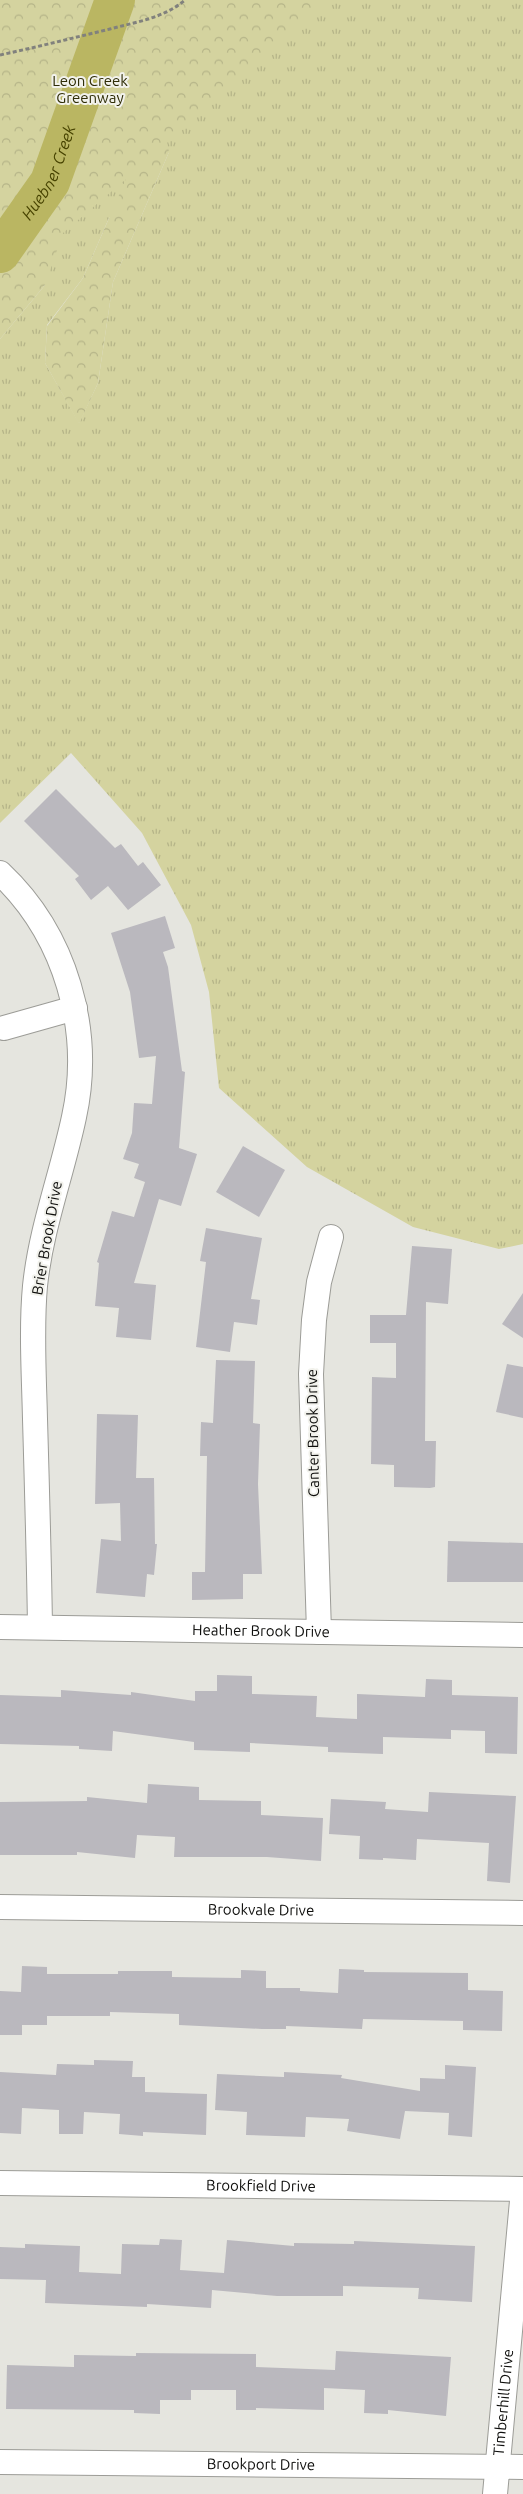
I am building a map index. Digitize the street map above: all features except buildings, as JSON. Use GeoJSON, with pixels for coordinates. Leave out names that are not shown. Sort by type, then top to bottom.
{"type":"FeatureCollection","features":[{"type":"Feature","properties":{"kind":"street","name":"Brier Brook Drive"},"geometry":{"type":"LineString","coordinates":[[0,873],[14,887],[46,931],[68,982],[75,1008],[79,1035],[78,1090],[74,1117],[49,1209],[36,1286],[34,1357],[40,1627]]}},
{"type":"Feature","properties":{"kind":"street"},"geometry":{"type":"LineString","coordinates":[[4,1028],[75,1008]]}},
{"type":"Feature","properties":{"kind":"street","name":"Canter Brook Drive"},"geometry":{"type":"LineString","coordinates":[[319,1632],[311,1374],[314,1320],[319,1282],[331,1237]]}},
{"type":"Feature","properties":{"kind":"street","name":"Heather Brook Drive"},"geometry":{"type":"LineString","coordinates":[[0,1627],[523,1635]]}},
{"type":"Feature","properties":{"kind":"street","name":"Brookvale Drive"},"geometry":{"type":"LineString","coordinates":[[0,1907],[523,1913]]}},
{"type":"Feature","properties":{"kind":"street","name":"Brookfield Drive"},"geometry":{"type":"LineString","coordinates":[[0,2183],[523,2189]]}},
{"type":"Feature","properties":{"kind":"street","name":"Timberhill Drive"},"geometry":{"type":"LineString","coordinates":[[494,2494],[523,2189]]}},
{"type":"Feature","properties":{"kind":"street","name":"Brookport Drive"},"geometry":{"type":"LineString","coordinates":[[0,2462],[523,2467]]}},
{"type":"Feature","properties":{"kind":"path"},"geometry":{"type":"LineString","coordinates":[[0,56],[160,16],[185,0]]}},
{"type":"Feature","properties":{"kind":"green space","name":"Leon Creek Greenway"},"geometry":{"type":"Polygon","coordinates":[[[0,0],[328,0],[167,142],[169,152],[113,282],[98,383],[79,424],[45,363],[47,326],[83,278],[126,179],[63,233],[45,285],[0,339],[0,0]]]}},
{"type":"Feature","properties":{"kind":"green space"},"geometry":{"type":"Polygon","coordinates":[[[12,0],[523,0],[523,1244],[499,1249],[413,1227],[307,1167],[219,1088],[209,992],[191,925],[142,833],[71,753],[0,823],[0,339],[45,285],[12,0]],[[169,152],[109,218],[83,278],[47,325],[45,363],[79,423],[98,383],[113,282],[169,152]]]}},
{"type":"Feature","properties":{"kind":"waterway","name":"Huebner Creek"},"geometry":{"type":"LineString","coordinates":[[0,253],[50,182],[115,0]]}}]}
